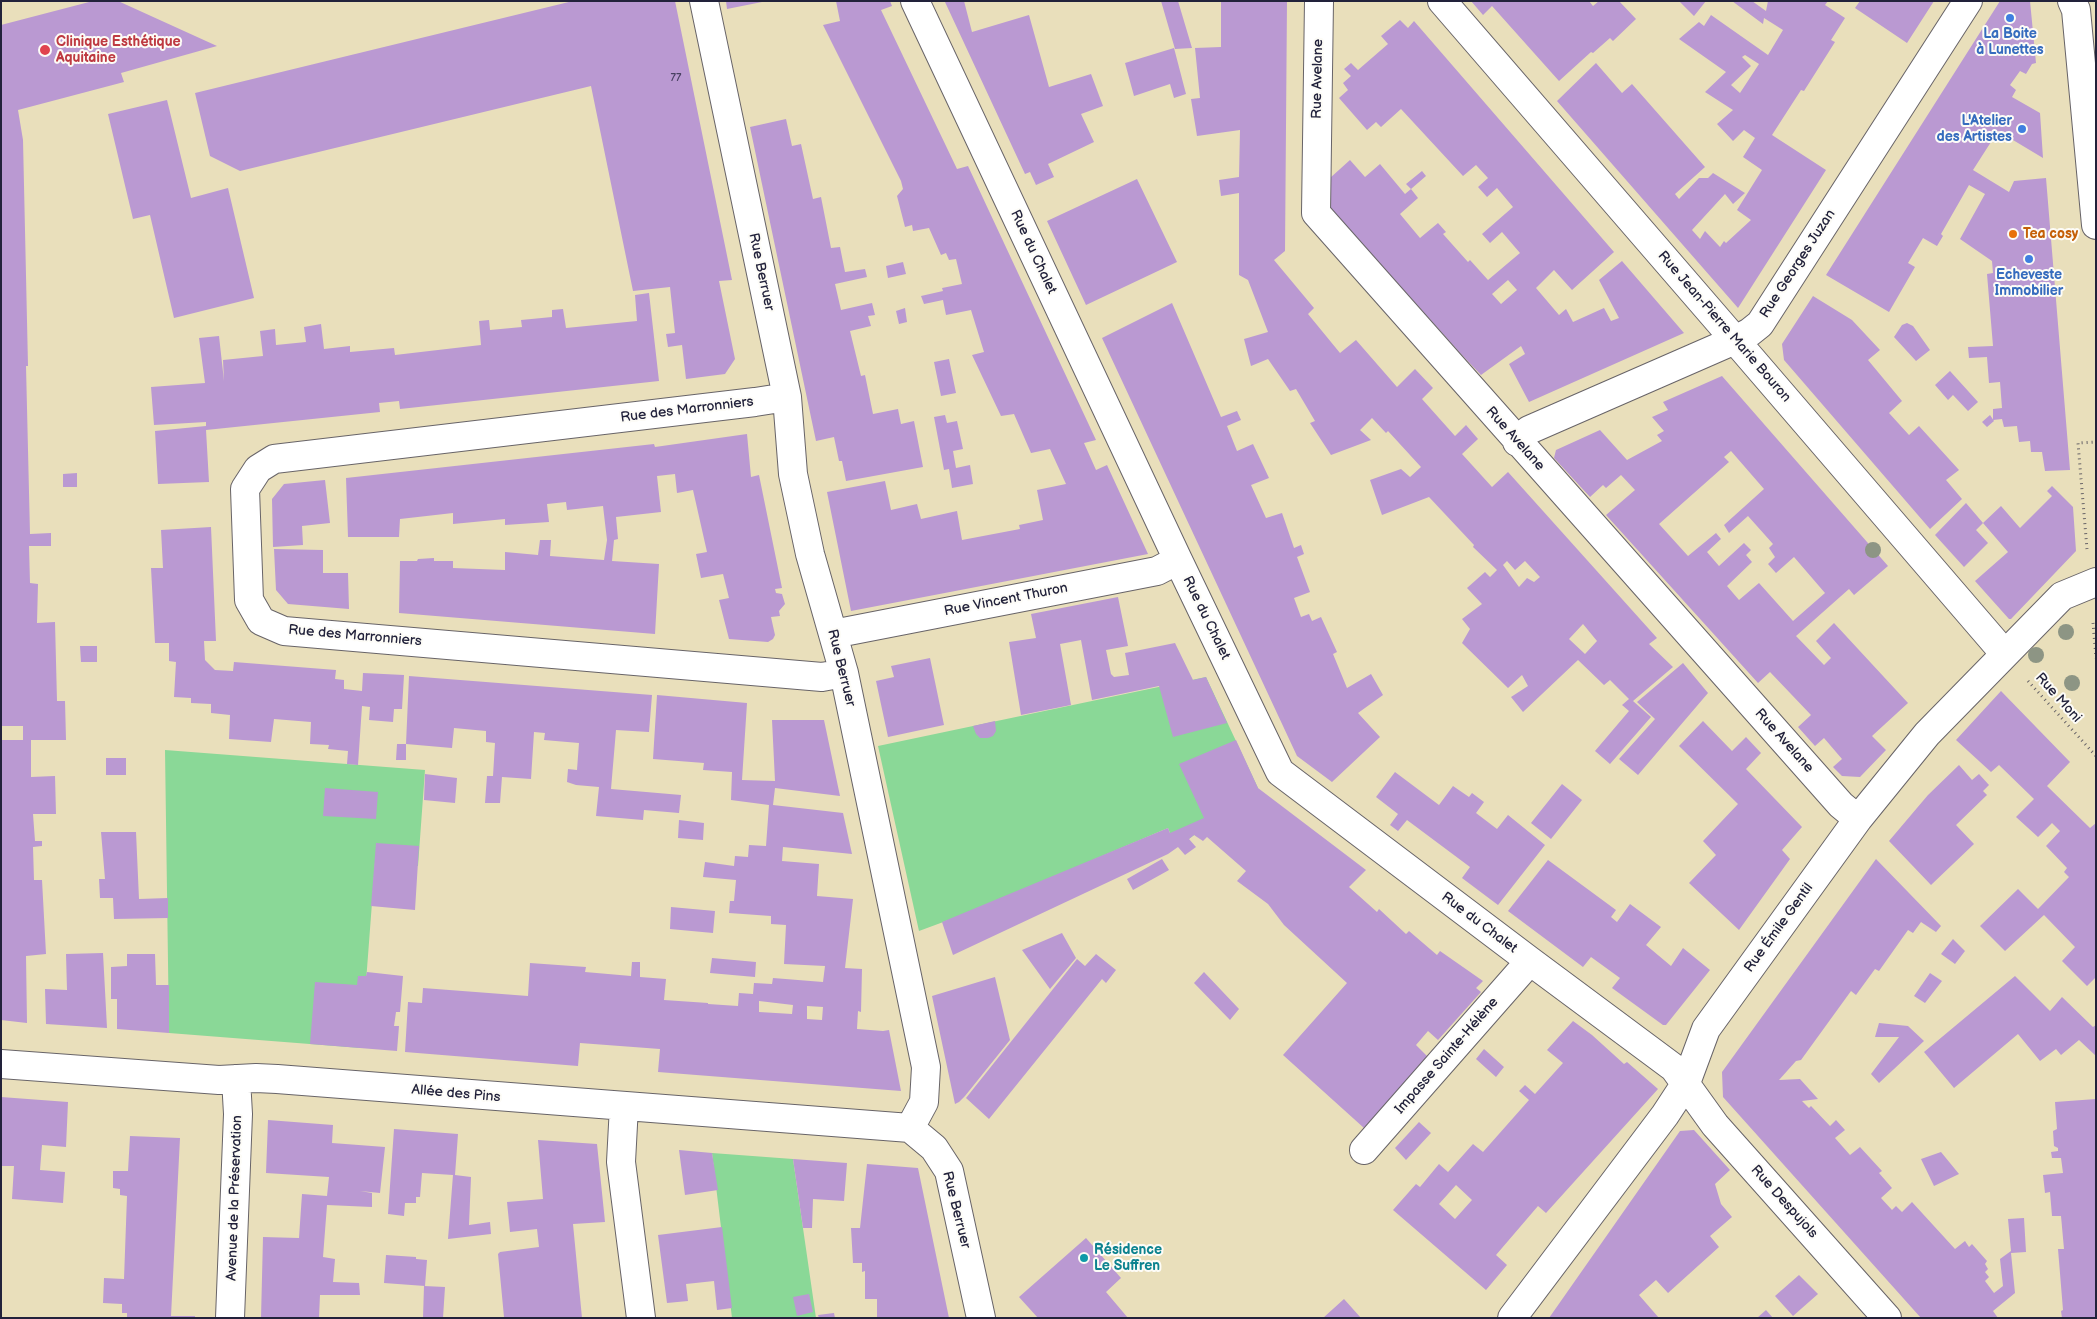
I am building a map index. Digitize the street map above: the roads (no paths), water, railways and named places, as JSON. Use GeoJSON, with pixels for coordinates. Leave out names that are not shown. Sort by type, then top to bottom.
{"type":"FeatureCollection","features":[{"type":"Feature","properties":{"kind":"street","name":"Rue Berruer"},"geometry":{"type":"LineString","coordinates":[[704,1],[787,397],[793,474],[810,554],[844,674],[926,1067],[924,1102],[910,1128],[934,1148],[949,1171],[981,1318]]}},
{"type":"Feature","properties":{"kind":"street","name":"Rue du Chalet"},"geometry":{"type":"LineString","coordinates":[[915,1],[1280,772],[1530,962],[1674,1068],[1686,1083]]}},
{"type":"Feature","properties":{"kind":"street","name":"Rue Avelane"},"geometry":{"type":"LineString","coordinates":[[1319,1],[1316,213],[1517,442],[1841,805],[1858,819]]}},
{"type":"Feature","properties":{"kind":"street","name":"Rue Jean-Pierre Marie Bouron"},"geometry":{"type":"LineString","coordinates":[[1442,1],[2005,654]]}},
{"type":"Feature","properties":{"kind":"street","name":"Rue Georges Juzan"},"geometry":{"type":"LineString","coordinates":[[1517,442],[1529,430],[1735,340],[1760,324],[1968,1]]}},
{"type":"Feature","properties":{"kind":"street"},"geometry":{"type":"LineString","coordinates":[[2075,4],[2096,225]]}},
{"type":"Feature","properties":{"kind":"street","name":"Rue des Marronniers"},"geometry":{"type":"LineString","coordinates":[[787,397],[745,404],[274,459],[258,469],[245,489],[249,600],[261,621],[284,631],[822,678],[844,674]]}},
{"type":"Feature","properties":{"kind":"street","name":"Rue Vincent Thuron"},"geometry":{"type":"LineString","coordinates":[[833,634],[1157,571],[1178,560]]}},
{"type":"Feature","properties":{"kind":"street","name":"Rue Émile Gentil"},"geometry":{"type":"LineString","coordinates":[[1512,1318],[1665,1115],[1686,1083],[1706,1029],[1858,819],[1928,734],[2062,596],[2093,583]]}},
{"type":"Feature","properties":{"kind":"street","name":"Impasse Sainte-Hélène"},"geometry":{"type":"LineString","coordinates":[[1364,1150],[1530,962]]}},
{"type":"Feature","properties":{"kind":"street","name":"Allée des Pins"},"geometry":{"type":"LineString","coordinates":[[1,1064],[219,1080],[263,1078],[910,1128]]}},
{"type":"Feature","properties":{"kind":"street","name":"Avenue de la Préservation"},"geometry":{"type":"LineString","coordinates":[[230,1318],[238,1114],[236,1079]]}},
{"type":"Feature","properties":{"kind":"street","name":"Rue Despujols"},"geometry":{"type":"LineString","coordinates":[[1686,1083],[1715,1125],[1887,1318]]}},
{"type":"Feature","properties":{"kind":"street"},"geometry":{"type":"LineString","coordinates":[[624,1106],[621,1162],[641,1318]]}},
{"type":"Feature","properties":{"kind":"place","name":"La Boite à Lunettes"},"geometry":{"type":"Point","coordinates":[2010,18]}},
{"type":"Feature","properties":{"kind":"place","name":"Clinique Esthétique Aquitaine"},"geometry":{"type":"Point","coordinates":[45,50]}},
{"type":"Feature","properties":{"kind":"place","name":"L'Atelier des Artistes"},"geometry":{"type":"Point","coordinates":[2022,129]}},
{"type":"Feature","properties":{"kind":"place","name":"Tea cosy"},"geometry":{"type":"Point","coordinates":[2013,234]}},
{"type":"Feature","properties":{"kind":"place","name":"Echeveste Immobilier"},"geometry":{"type":"Point","coordinates":[2029,259]}},
{"type":"Feature","properties":{"kind":"place","name":"Résidence Le Suffren"},"geometry":{"type":"Point","coordinates":[1084,1258]}}]}
